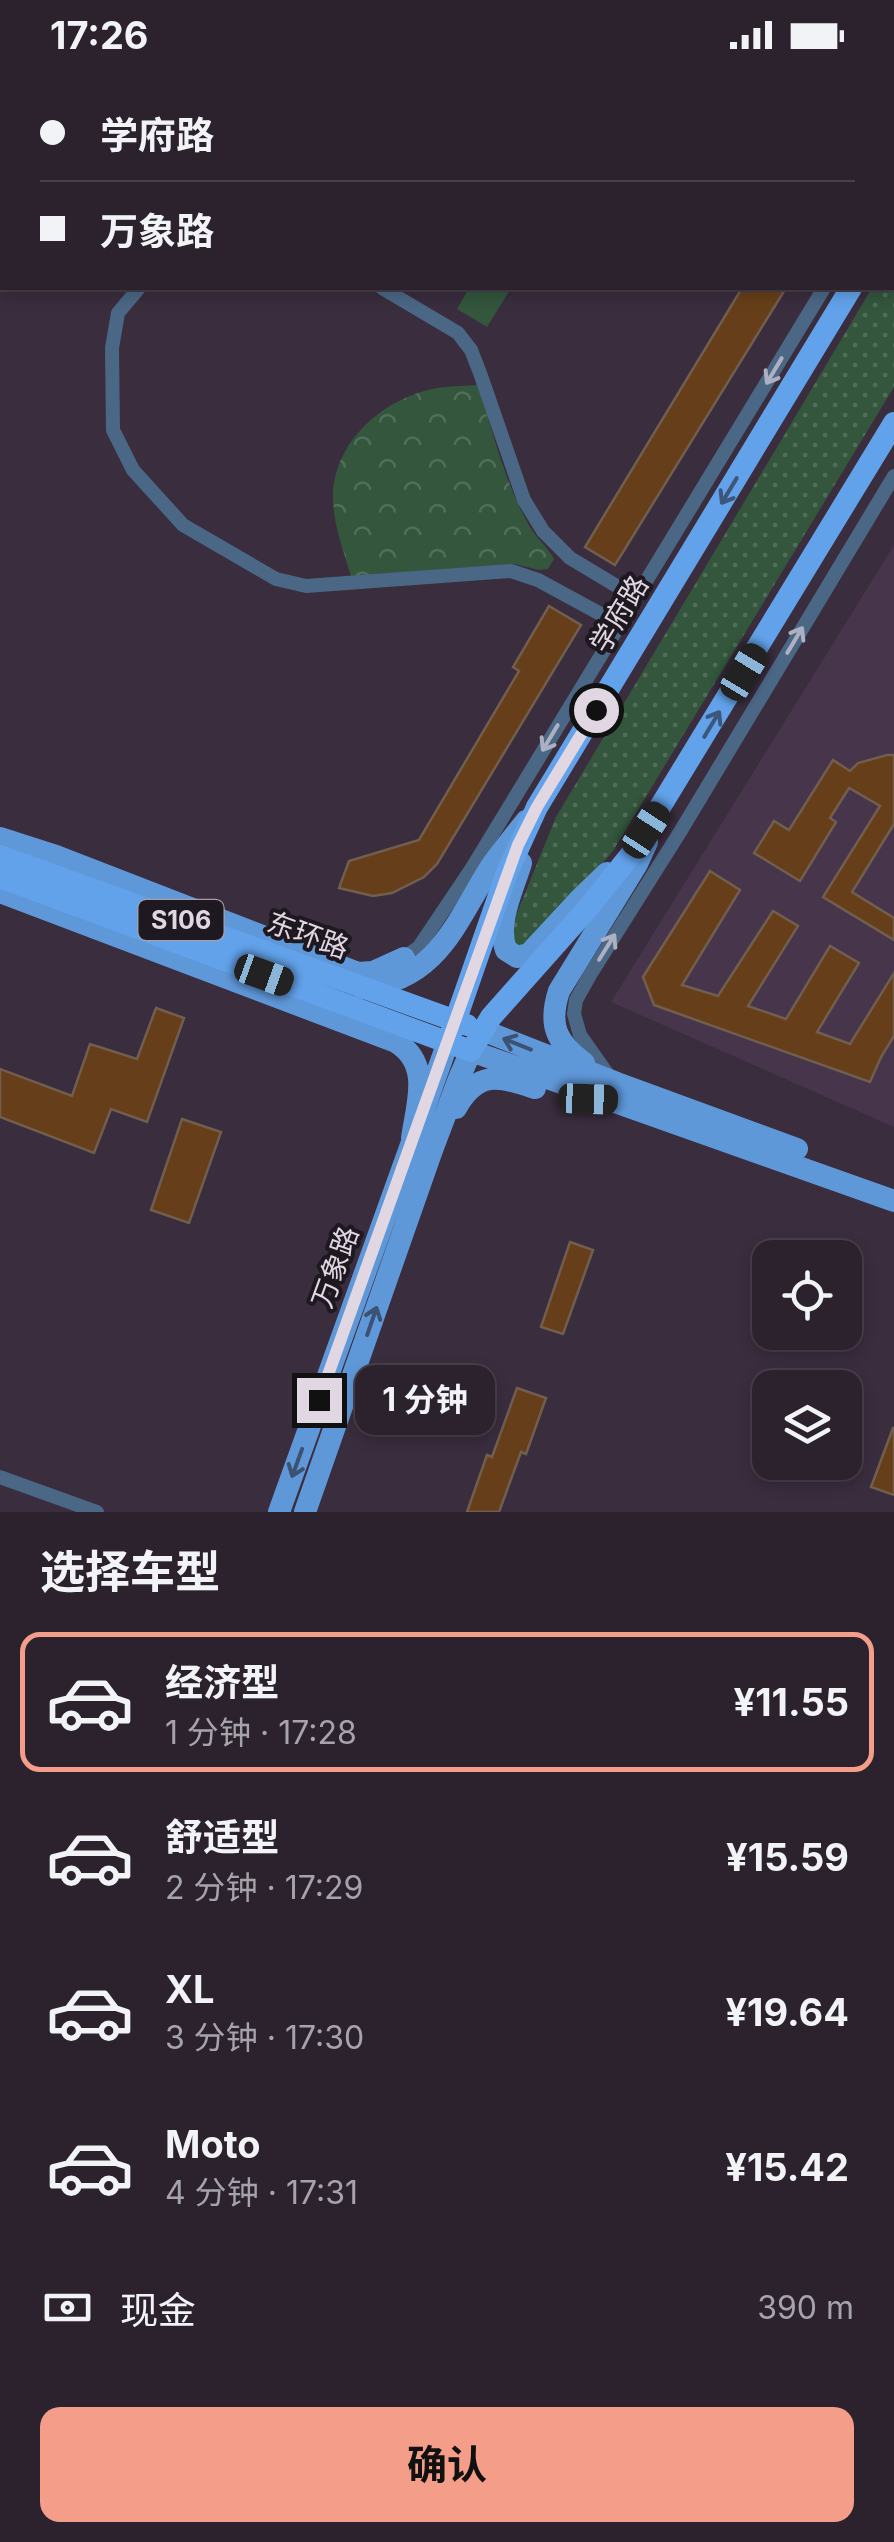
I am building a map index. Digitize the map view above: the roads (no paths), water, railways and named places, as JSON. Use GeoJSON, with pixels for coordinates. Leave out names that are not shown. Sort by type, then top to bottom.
{"type":"FeatureCollection","features":[{"type":"Feature","properties":{"kind":"highway","name":"学府路"},"geometry":{"type":"LineString","coordinates":[[452,1032],[506,876],[537,807],[849,290]]}},
{"type":"Feature","properties":{"kind":"highway"},"geometry":{"type":"LineString","coordinates":[[477,1040],[500,1006],[600,895],[632,852],[894,422]]}},
{"type":"Feature","properties":{"kind":"highway","name":"东环路"},"geometry":{"type":"LineString","coordinates":[[0,856],[362,988],[452,1032]]}},
{"type":"Feature","properties":{"kind":"highway","name":"东环路"},"geometry":{"type":"LineString","coordinates":[[0,877],[477,1040]]}},
{"type":"Feature","properties":{"kind":"main road"},"geometry":{"type":"LineString","coordinates":[[537,807],[502,936],[506,950],[517,957],[529,954],[580,899],[632,852]]}},
{"type":"Feature","properties":{"kind":"main road"},"geometry":{"type":"LineString","coordinates":[[362,988],[393,981],[434,955],[452,933],[493,864],[537,807]]}},
{"type":"Feature","properties":{"kind":"main road"},"geometry":{"type":"LineString","coordinates":[[614,1092],[563,1045],[556,1032],[554,1012],[563,984],[638,864],[661,807]]}},
{"type":"Feature","properties":{"kind":"main road"},"geometry":{"type":"LineString","coordinates":[[0,838],[358,972],[373,972],[404,958]]}},
{"type":"Feature","properties":{"kind":"main road"},"geometry":{"type":"LineString","coordinates":[[0,892],[396,1042],[409,1052],[418,1067],[422,1144]]}},
{"type":"Feature","properties":{"kind":"main road","name":"万象路"},"geometry":{"type":"LineString","coordinates":[[304,1512],[422,1144],[452,1032]]}},
{"type":"Feature","properties":{"kind":"main road","name":"万象路"},"geometry":{"type":"LineString","coordinates":[[279,1512],[422,1144],[477,1040]]}},
{"type":"Feature","properties":{"kind":"main road","name":"S106"},"geometry":{"type":"LineString","coordinates":[[477,1040],[894,1201]]}},
{"type":"Feature","properties":{"kind":"main road"},"geometry":{"type":"LineString","coordinates":[[422,1144],[464,1094],[484,1080],[505,1080],[568,1097],[614,1092]]}},
{"type":"Feature","properties":{"kind":"main road","name":"S106"},"geometry":{"type":"LineString","coordinates":[[614,1092],[894,1184]]}},
{"type":"Feature","properties":{"kind":"street"},"geometry":{"type":"LineString","coordinates":[[137,290],[118,312],[112,346],[114,430],[133,470],[183,526],[276,580],[306,586],[511,571],[538,580],[619,624]]}},
{"type":"Feature","properties":{"kind":"street"},"geometry":{"type":"LineString","coordinates":[[385,290],[458,332],[474,360],[524,500],[543,531],[570,558],[635,597]]}},
{"type":"Feature","properties":{"kind":"street"},"geometry":{"type":"LineString","coordinates":[[404,958],[419,947],[448,906],[823,290]]}},
{"type":"Feature","properties":{"kind":"street"},"geometry":{"type":"LineString","coordinates":[[614,1092],[580,1036],[574,1014],[576,1000],[894,476]]}},
{"type":"Feature","properties":{"kind":"street"},"geometry":{"type":"LineString","coordinates":[[0,1477],[97,1512]]}}]}
